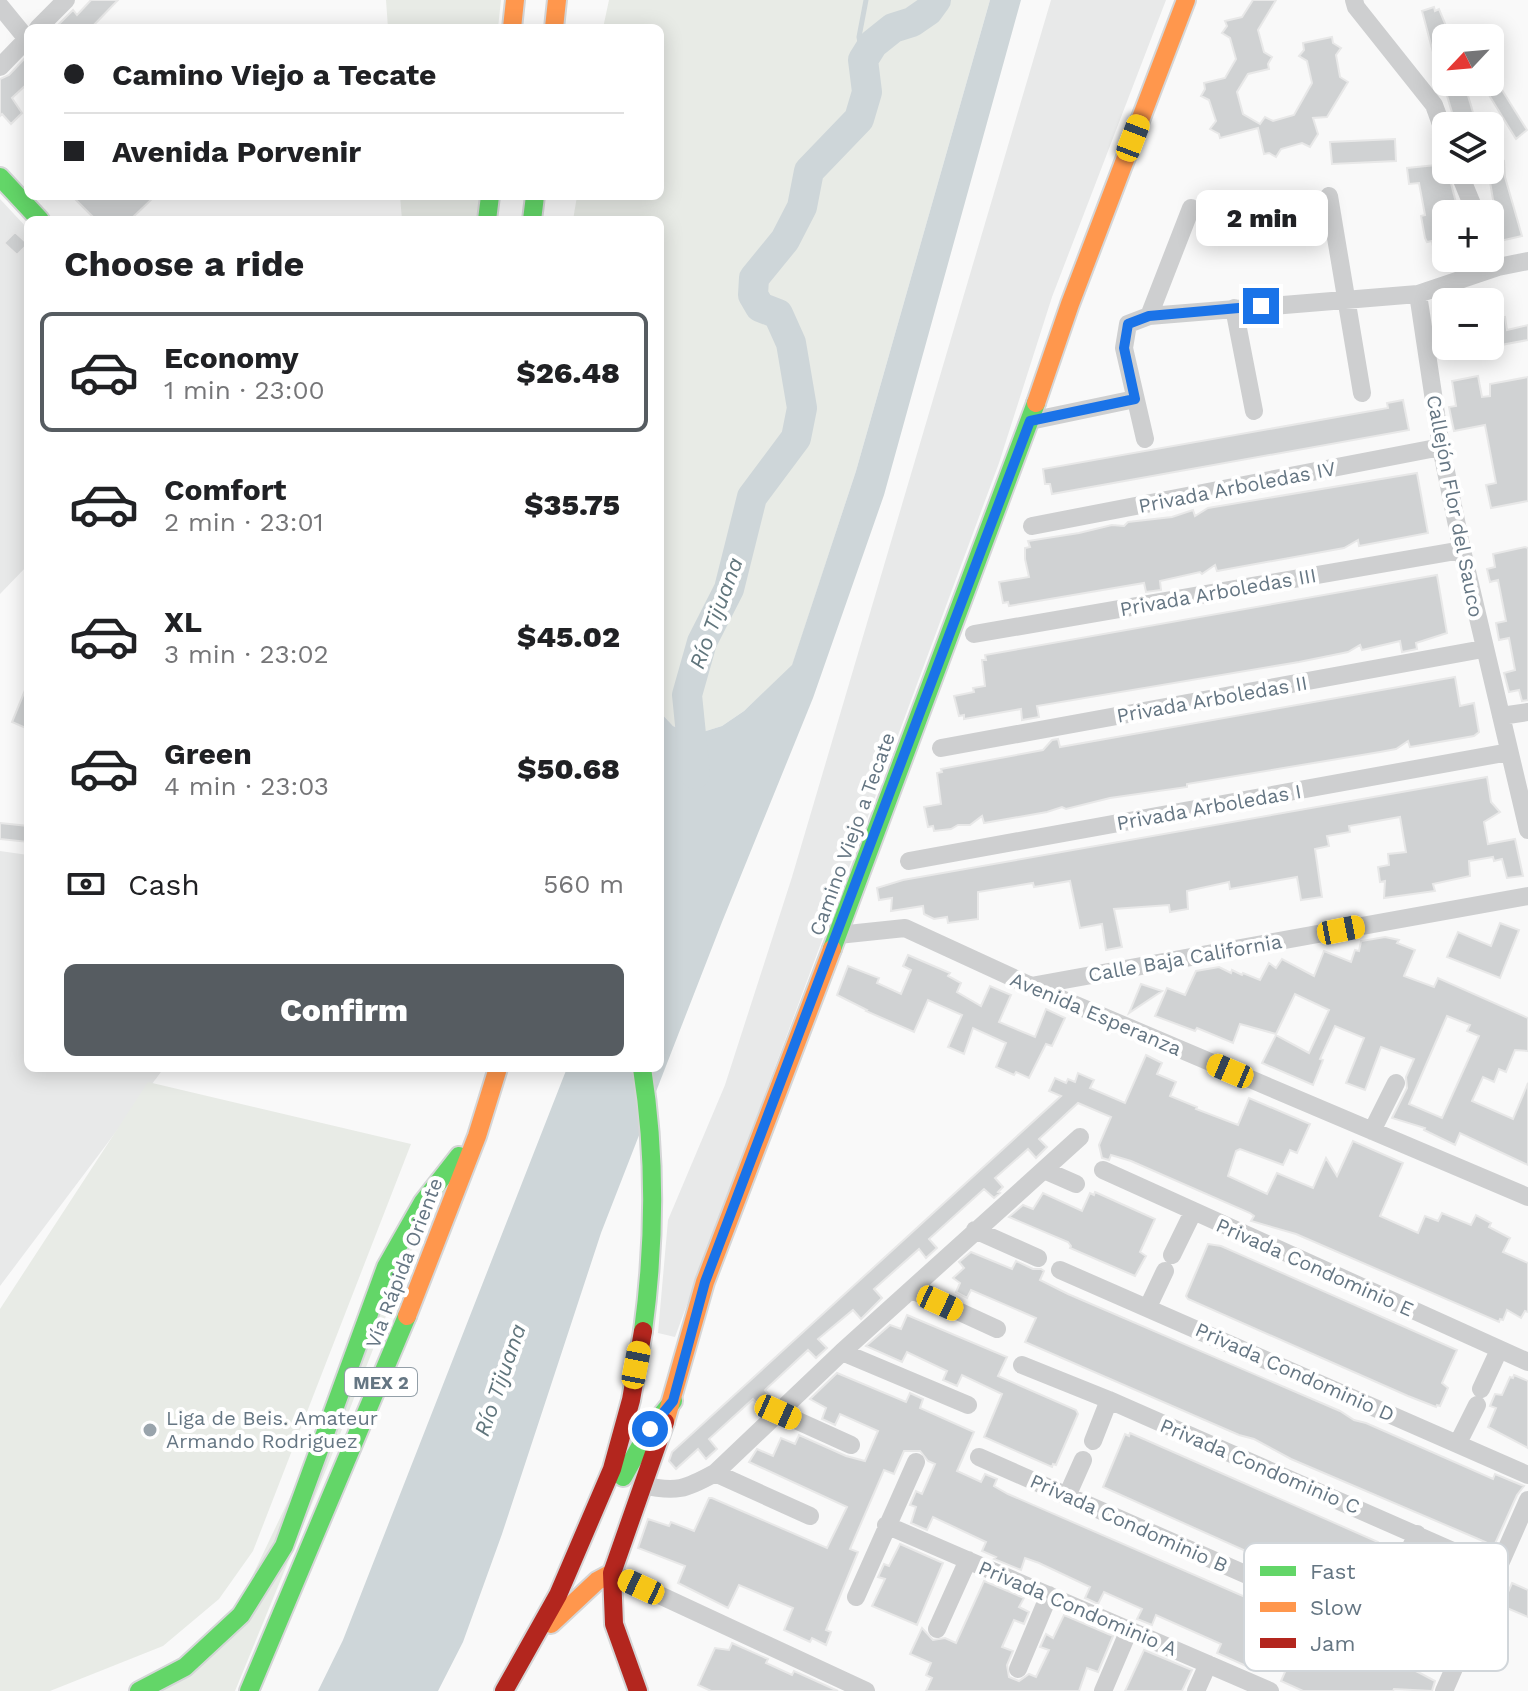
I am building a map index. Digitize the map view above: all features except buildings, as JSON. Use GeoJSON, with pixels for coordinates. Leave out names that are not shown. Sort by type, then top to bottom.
{"type":"FeatureCollection","features":[{"type":"Feature","properties":{"kind":"main road"},"geometry":{"type":"LineString","coordinates":[[512,24],[515,0]]}},
{"type":"Feature","properties":{"kind":"main road"},"geometry":{"type":"LineString","coordinates":[[554,24],[557,0]]}},
{"type":"Feature","properties":{"kind":"main road","name":"Camino Viejo a Tecate"},"geometry":{"type":"LineString","coordinates":[[638,1691],[614,1624],[612,1573],[673,1401],[705,1282],[838,935],[1030,421],[1070,304],[1186,0]]}},
{"type":"Feature","properties":{"kind":"main road"},"geometry":{"type":"LineString","coordinates":[[0,177],[36,216]]}},
{"type":"Feature","properties":{"kind":"main road","name":"Vía Rápida Oriente"},"geometry":{"type":"LineString","coordinates":[[249,1691],[383,1377],[477,1136],[497,1072]]}},
{"type":"Feature","properties":{"kind":"main road"},"geometry":{"type":"LineString","coordinates":[[504,1691],[539,1634],[572,1566],[620,1444],[641,1339],[649,1269],[653,1180],[643,1072]]}},
{"type":"Feature","properties":{"kind":"main road"},"geometry":{"type":"LineString","coordinates":[[139,1691],[185,1667],[241,1615],[284,1546],[386,1267],[423,1202],[477,1136]]}},
{"type":"Feature","properties":{"kind":"main road"},"geometry":{"type":"LineString","coordinates":[[572,1566],[602,1518],[638,1448],[673,1401]]}},
{"type":"Feature","properties":{"kind":"main road"},"geometry":{"type":"LineString","coordinates":[[539,1634],[597,1581],[612,1573]]}},
{"type":"Feature","properties":{"kind":"street"},"geometry":{"type":"LineString","coordinates":[[42,24],[66,0]]}},
{"type":"Feature","properties":{"kind":"street"},"geometry":{"type":"LineString","coordinates":[[1354,0],[1356,7],[1437,112]]}},
{"type":"Feature","properties":{"kind":"street"},"geometry":{"type":"LineString","coordinates":[[0,6],[24,33]]}},
{"type":"Feature","properties":{"kind":"street"},"geometry":{"type":"LineString","coordinates":[[0,67],[24,42]]}},
{"type":"Feature","properties":{"kind":"street"},"geometry":{"type":"LineString","coordinates":[[1329,196],[1362,393]]}},
{"type":"Feature","properties":{"kind":"street"},"geometry":{"type":"LineString","coordinates":[[1149,316],[1191,208]]}},
{"type":"Feature","properties":{"kind":"street"},"geometry":{"type":"LineString","coordinates":[[1504,266],[1528,261]]}},
{"type":"Feature","properties":{"kind":"street"},"geometry":{"type":"LineString","coordinates":[[1145,439],[1124,348],[1128,324],[1149,316],[1418,294],[1483,272]]}},
{"type":"Feature","properties":{"kind":"street","name":"Callejón Flor del Sauco"},"geometry":{"type":"LineString","coordinates":[[1418,294],[1441,447],[1462,550],[1528,830]]}},
{"type":"Feature","properties":{"kind":"street"},"geometry":{"type":"LineString","coordinates":[[1234,308],[1254,411]]}},
{"type":"Feature","properties":{"kind":"street"},"geometry":{"type":"LineString","coordinates":[[1030,421],[1135,399]]}},
{"type":"Feature","properties":{"kind":"street","name":"Privada Arboledas IV"},"geometry":{"type":"LineString","coordinates":[[1032,526],[1441,447]]}},
{"type":"Feature","properties":{"kind":"street","name":"Privada Arboledas III"},"geometry":{"type":"LineString","coordinates":[[974,634],[1462,550]]}},
{"type":"Feature","properties":{"kind":"street","name":"Privada Arboledas II"},"geometry":{"type":"LineString","coordinates":[[941,748],[1483,649]]}},
{"type":"Feature","properties":{"kind":"street"},"geometry":{"type":"LineString","coordinates":[[1501,716],[1528,712]]}},
{"type":"Feature","properties":{"kind":"street","name":"Privada Arboledas I"},"geometry":{"type":"LineString","coordinates":[[909,861],[1509,752]]}},
{"type":"Feature","properties":{"kind":"street","name":"Calle Baja California"},"geometry":{"type":"LineString","coordinates":[[1031,986],[1528,896]]}},
{"type":"Feature","properties":{"kind":"street","name":"Avenida Esperanza"},"geometry":{"type":"LineString","coordinates":[[838,935],[905,928],[1031,986],[1528,1197]]}},
{"type":"Feature","properties":{"kind":"street"},"geometry":{"type":"LineString","coordinates":[[1372,1131],[1396,1083]]}},
{"type":"Feature","properties":{"kind":"street"},"geometry":{"type":"LineString","coordinates":[[642,1485],[676,1491],[715,1473],[842,1352],[1080,1137]]}},
{"type":"Feature","properties":{"kind":"street"},"geometry":{"type":"LineString","coordinates":[[1044,1170],[1076,1184]]}},
{"type":"Feature","properties":{"kind":"street","name":"Privada Condominio E"},"geometry":{"type":"LineString","coordinates":[[1103,1170],[1528,1362]]}},
{"type":"Feature","properties":{"kind":"street"},"geometry":{"type":"LineString","coordinates":[[1148,1307],[1193,1212]]}},
{"type":"Feature","properties":{"kind":"street"},"geometry":{"type":"LineString","coordinates":[[975,1230],[1038,1258]]}},
{"type":"Feature","properties":{"kind":"street","name":"Privada Condominio D"},"geometry":{"type":"LineString","coordinates":[[1060,1270],[1528,1475]]}},
{"type":"Feature","properties":{"kind":"street"},"geometry":{"type":"LineString","coordinates":[[912,1290],[997,1329]]}},
{"type":"Feature","properties":{"kind":"street"},"geometry":{"type":"LineString","coordinates":[[1458,1443],[1499,1350]]}},
{"type":"Feature","properties":{"kind":"street"},"geometry":{"type":"LineString","coordinates":[[842,1352],[968,1405]]}},
{"type":"Feature","properties":{"kind":"street","name":"Privada Condominio C"},"geometry":{"type":"LineString","coordinates":[[1022,1365],[1437,1543]]}},
{"type":"Feature","properties":{"kind":"street"},"geometry":{"type":"LineString","coordinates":[[1093,1441],[1109,1400]]}},
{"type":"Feature","properties":{"kind":"street"},"geometry":{"type":"LineString","coordinates":[[778,1412],[851,1445]]}},
{"type":"Feature","properties":{"kind":"street","name":"Privada Condominio B"},"geometry":{"type":"LineString","coordinates":[[979,1457],[1244,1574]]}},
{"type":"Feature","properties":{"kind":"street"},"geometry":{"type":"LineString","coordinates":[[1067,1496],[1083,1460]]}},
{"type":"Feature","properties":{"kind":"street"},"geometry":{"type":"LineString","coordinates":[[856,1597],[916,1462]]}},
{"type":"Feature","properties":{"kind":"street"},"geometry":{"type":"LineString","coordinates":[[715,1473],[810,1516]]}},
{"type":"Feature","properties":{"kind":"street"},"geometry":{"type":"LineString","coordinates":[[1508,1544],[1528,1500]]}},
{"type":"Feature","properties":{"kind":"street","name":"Privada Condominio A"},"geometry":{"type":"LineString","coordinates":[[886,1525],[1270,1691]]}},
{"type":"Feature","properties":{"kind":"street"},"geometry":{"type":"LineString","coordinates":[[1413,1543],[1417,1534]]}},
{"type":"Feature","properties":{"kind":"street"},"geometry":{"type":"LineString","coordinates":[[937,1629],[968,1560]]}},
{"type":"Feature","properties":{"kind":"street"},"geometry":{"type":"LineString","coordinates":[[612,1573],[866,1691]]}},
{"type":"Feature","properties":{"kind":"street"},"geometry":{"type":"LineString","coordinates":[[1018,1669],[1049,1595]]}},
{"type":"Feature","properties":{"kind":"street"},"geometry":{"type":"LineString","coordinates":[[1103,1691],[1129,1630]]}},
{"type":"Feature","properties":{"kind":"street"},"geometry":{"type":"LineString","coordinates":[[1196,1691],[1208,1664]]}},
{"type":"Feature","properties":{"kind":"street"},"geometry":{"type":"LineString","coordinates":[[1444,1691],[1452,1671]]}},
{"type":"Feature","properties":{"kind":"shaded area"},"geometry":{"type":"Polygon","coordinates":[[[386,0],[501,0],[498,24],[388,24],[386,0]]]}},
{"type":"Feature","properties":{"kind":"shaded area"},"geometry":{"type":"Polygon","coordinates":[[[609,0],[990,0],[856,471],[792,666],[744,711],[722,726],[693,735],[673,726],[664,716],[664,216],[574,216],[576,200],[664,200],[664,24],[604,24],[609,0]]]}},
{"type":"Feature","properties":{"kind":"shaded area"},"geometry":{"type":"Polygon","coordinates":[[[1051,0],[1166,0],[1052,297],[999,463],[675,1337],[658,1333],[668,1220],[725,1085],[792,877],[1051,0]]]}},
{"type":"Feature","properties":{"kind":"shaded area"},"geometry":{"type":"Polygon","coordinates":[[[0,199],[24,225],[24,569],[0,594],[0,199]]]}},
{"type":"Feature","properties":{"kind":"shaded area"},"geometry":{"type":"Polygon","coordinates":[[[400,200],[480,200],[478,216],[402,216],[400,200]]]}},
{"type":"Feature","properties":{"kind":"shaded area"},"geometry":{"type":"Polygon","coordinates":[[[0,851],[24,854],[24,1072],[161,1072],[0,1286],[0,851]]]}},
{"type":"Feature","properties":{"kind":"shaded area","name":"Liga de Beis. Amateur Armando Rodriguez"},"geometry":{"type":"Polygon","coordinates":[[[148,1082],[411,1144],[253,1551],[219,1599],[163,1646],[50,1691],[0,1691],[0,1309],[148,1082]]]}},
{"type":"Feature","properties":{"kind":"shaded area"},"geometry":{"type":"Polygon","coordinates":[[[428,1208],[328,1465],[235,1691],[154,1691],[217,1650],[428,1208]]]}},
{"type":"Feature","properties":{"kind":"water"},"geometry":{"type":"Polygon","coordinates":[[[990,0],[1021,0],[884,495],[813,698],[664,1071],[664,716],[673,726],[693,735],[722,726],[744,711],[792,665],[856,471],[990,0]]]}},
{"type":"Feature","properties":{"kind":"water"},"geometry":{"type":"Polygon","coordinates":[[[565,1072],[664,1072],[601,1233],[502,1534],[463,1642],[438,1691],[318,1691],[343,1640],[565,1072]]]}},
{"type":"Feature","properties":{"kind":"waterway"},"geometry":{"type":"LineString","coordinates":[[863,60],[859,37],[866,0]]}},
{"type":"Feature","properties":{"kind":"waterway","name":"Río Tijuana"},"geometry":{"type":"LineString","coordinates":[[695,774],[687,695],[702,642],[729,589],[752,497],[796,438],[802,408],[791,343],[778,314],[760,307],[753,295],[754,278],[785,240],[802,207],[809,171],[859,119],[867,92],[863,60],[873,44],[893,28],[912,22],[928,11],[936,0]]}},
{"type":"Feature","properties":{"kind":"traffic: fast"},"geometry":{"type":"LineString","coordinates":[[0,177],[36,216]]}},
{"type":"Feature","properties":{"kind":"traffic: fast"},"geometry":{"type":"LineString","coordinates":[[488,216],[490,200]]}},
{"type":"Feature","properties":{"kind":"traffic: fast"},"geometry":{"type":"LineString","coordinates":[[532,216],[534,200]]}},
{"type":"Feature","properties":{"kind":"traffic: fast"},"geometry":{"type":"LineString","coordinates":[[832,949],[1036,403]]}},
{"type":"Feature","properties":{"kind":"traffic: fast"},"geometry":{"type":"LineString","coordinates":[[643,1072],[652,1167],[650,1265],[643,1331]]}},
{"type":"Feature","properties":{"kind":"traffic: fast"},"geometry":{"type":"LineString","coordinates":[[139,1691],[185,1667],[241,1615],[284,1546],[386,1267],[423,1202],[459,1156]]}},
{"type":"Feature","properties":{"kind":"traffic: fast"},"geometry":{"type":"LineString","coordinates":[[249,1691],[407,1316]]}},
{"type":"Feature","properties":{"kind":"traffic: fast"},"geometry":{"type":"LineString","coordinates":[[623,1477],[650,1429],[673,1401]]}},
{"type":"Feature","properties":{"kind":"traffic: slow"},"geometry":{"type":"LineString","coordinates":[[512,24],[515,0]]}},
{"type":"Feature","properties":{"kind":"traffic: slow"},"geometry":{"type":"LineString","coordinates":[[554,24],[557,0]]}},
{"type":"Feature","properties":{"kind":"traffic: slow"},"geometry":{"type":"LineString","coordinates":[[1036,403],[1070,304],[1186,0]]}},
{"type":"Feature","properties":{"kind":"traffic: slow"},"geometry":{"type":"LineString","coordinates":[[665,1422],[705,1282],[832,949]]}},
{"type":"Feature","properties":{"kind":"traffic: slow"},"geometry":{"type":"LineString","coordinates":[[407,1316],[477,1136],[497,1072]]}},
{"type":"Feature","properties":{"kind":"traffic: slow"},"geometry":{"type":"LineString","coordinates":[[551,1624],[597,1581],[612,1573]]}},
{"type":"Feature","properties":{"kind":"traffic: jam"},"geometry":{"type":"LineString","coordinates":[[504,1691],[558,1595],[612,1469],[631,1400],[643,1331]]}},
{"type":"Feature","properties":{"kind":"traffic: jam"},"geometry":{"type":"LineString","coordinates":[[638,1691],[614,1624],[612,1573],[665,1422]]}},
{"type":"Feature","properties":{"kind":"place","name":"Liga de Beis. Amateur Armando Rodriguez"},"geometry":{"type":"Point","coordinates":[150,1430]}},
{"type":"Feature","properties":{"kind":"route"},"geometry":{"type":"LineString","coordinates":[[650,1429],[673,1401],[705,1282],[1030,421],[1135,399],[1124,348],[1128,324],[1149,316],[1261,306]]}}]}
